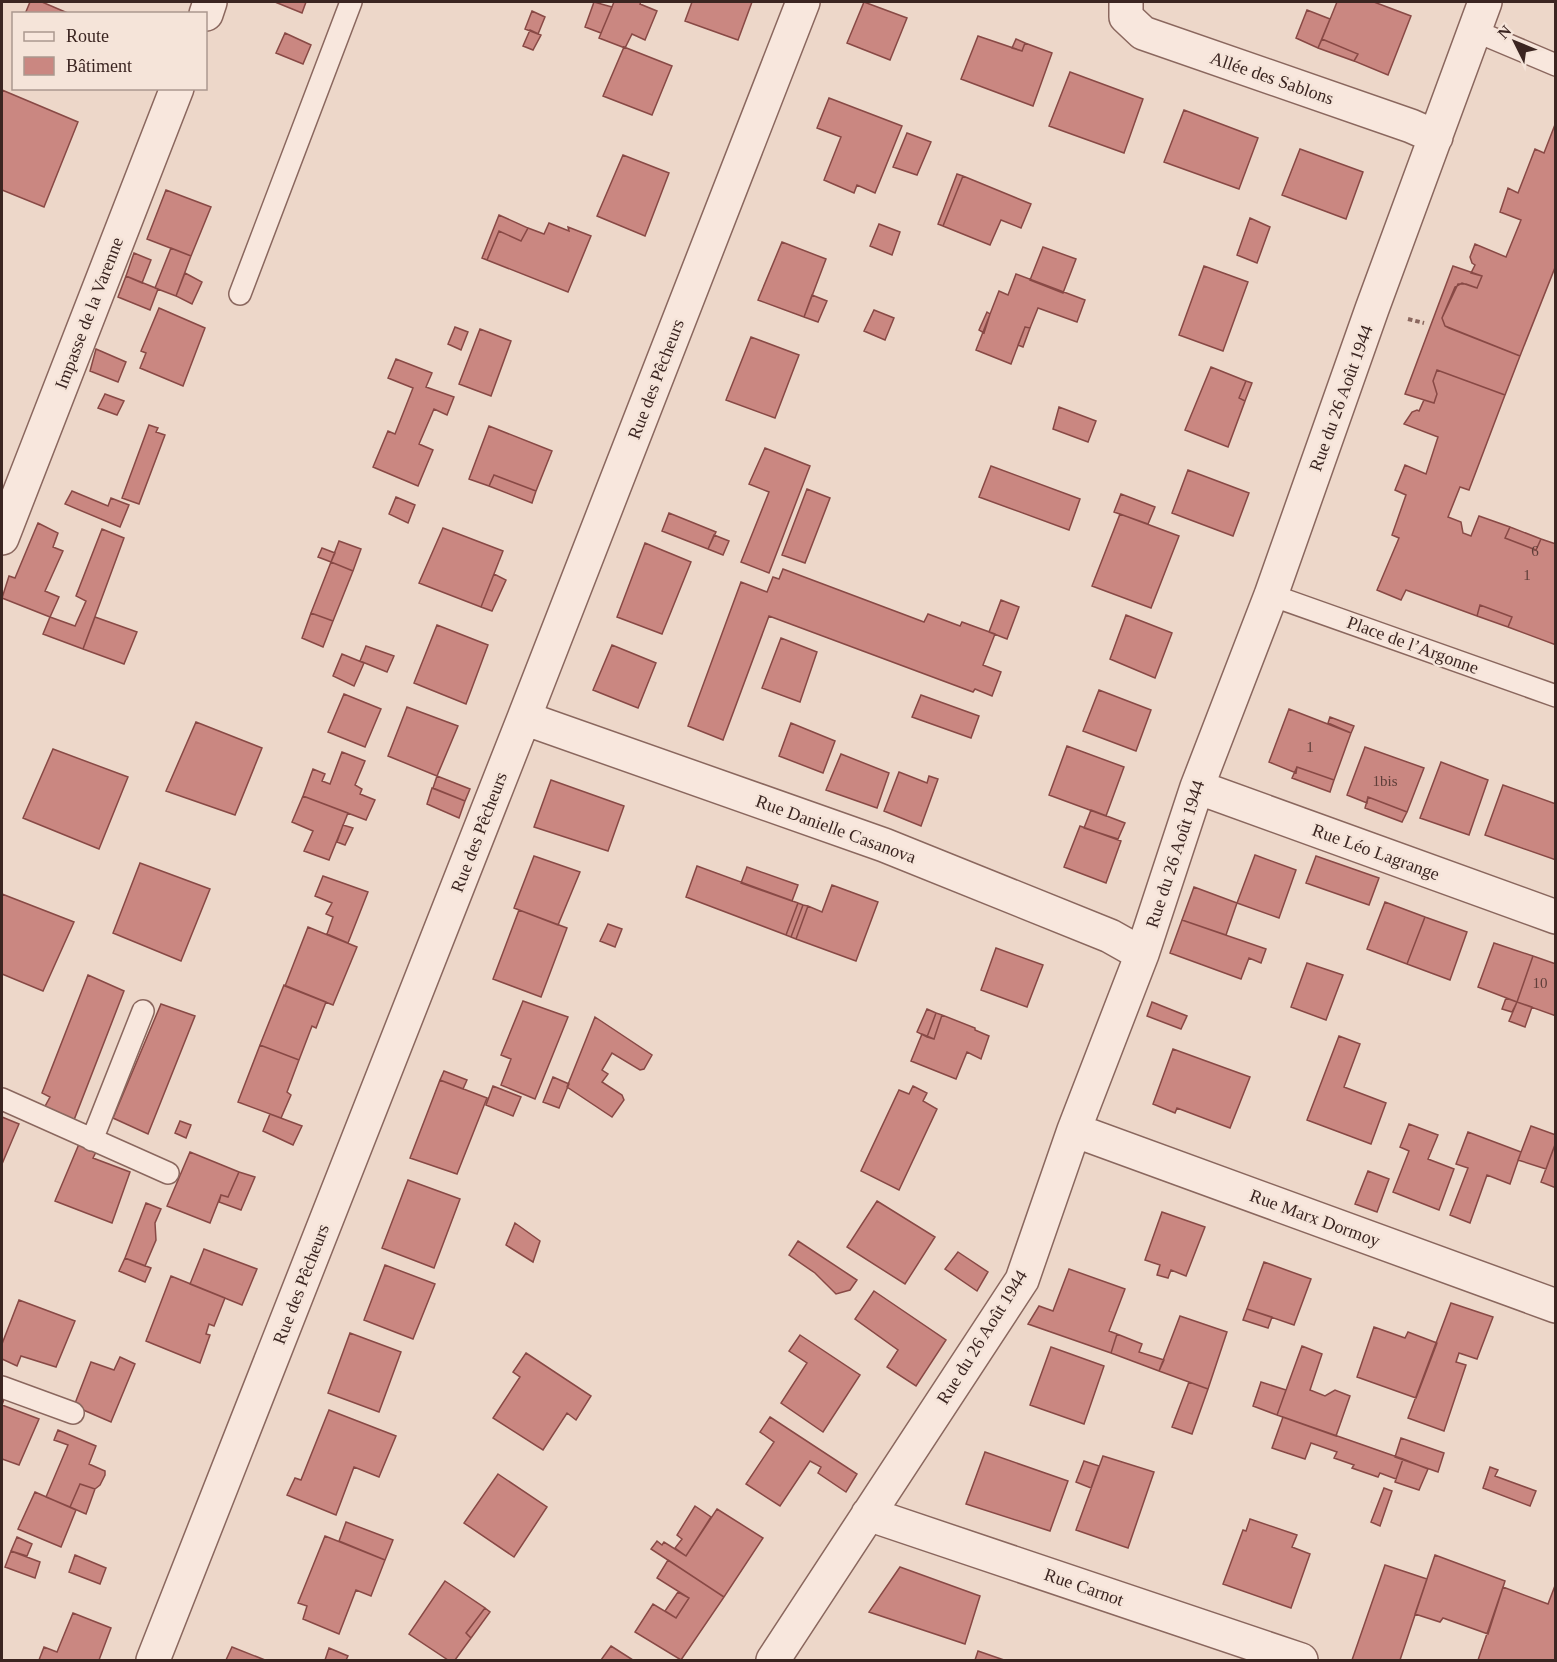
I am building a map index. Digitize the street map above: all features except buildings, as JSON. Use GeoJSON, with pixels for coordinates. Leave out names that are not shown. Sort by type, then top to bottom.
{"type":"FeatureCollection","features":[{"type":"Feature","properties":{"kind":"street","name":"Rue des Pêcheurs"},"geometry":{"type":"LineString","coordinates":[[153,1660],[803,2]]}},
{"type":"Feature","properties":{"kind":"street","name":"Allée des Sablons"},"geometry":{"type":"LineString","coordinates":[[1126,2],[1126,17],[1143,33],[1412,126],[1436,137]]}},
{"type":"Feature","properties":{"kind":"street","name":"Rue du 26 Août 1944"},"geometry":{"type":"LineString","coordinates":[[773,1660],[1022,1280],[1074,1130],[1142,954],[1197,787],[1271,595],[1479,16]]}},
{"type":"Feature","properties":{"kind":"street","name":"Impasse de la Varenne"},"geometry":{"type":"LineString","coordinates":[[2,538],[176,90]]}},
{"type":"Feature","properties":{"kind":"street","name":"Rue Danielle Casanova"},"geometry":{"type":"LineString","coordinates":[[524,718],[884,845],[1110,936],[1142,954]]}},
{"type":"Feature","properties":{"kind":"street","name":"Rue Léo Lagrange"},"geometry":{"type":"LineString","coordinates":[[1197,787],[1556,917]]}},
{"type":"Feature","properties":{"kind":"street","name":"Rue Marx Dormoy"},"geometry":{"type":"LineString","coordinates":[[1074,1130],[1556,1306]]}},
{"type":"Feature","properties":{"kind":"street","name":"Rue Carnot"},"geometry":{"type":"LineString","coordinates":[[868,1514],[1301,1660]]}},
{"type":"Feature","properties":{"kind":"lane"},"geometry":{"type":"LineString","coordinates":[[240,294],[351,2]]}},
{"type":"Feature","properties":{"kind":"lane"},"geometry":{"type":"LineString","coordinates":[[1479,16],[1556,65]]}},
{"type":"Feature","properties":{"kind":"lane","name":"Place de l’Argonne"},"geometry":{"type":"LineString","coordinates":[[1271,595],[1556,696]]}},
{"type":"Feature","properties":{"kind":"lane"},"geometry":{"type":"LineString","coordinates":[[92,1140],[142,1011]]}},
{"type":"Feature","properties":{"kind":"lane"},"geometry":{"type":"LineString","coordinates":[[2,1099],[168,1173]]}},
{"type":"Feature","properties":{"kind":"lane"},"geometry":{"type":"LineString","coordinates":[[2,1387],[73,1413]]}}]}
